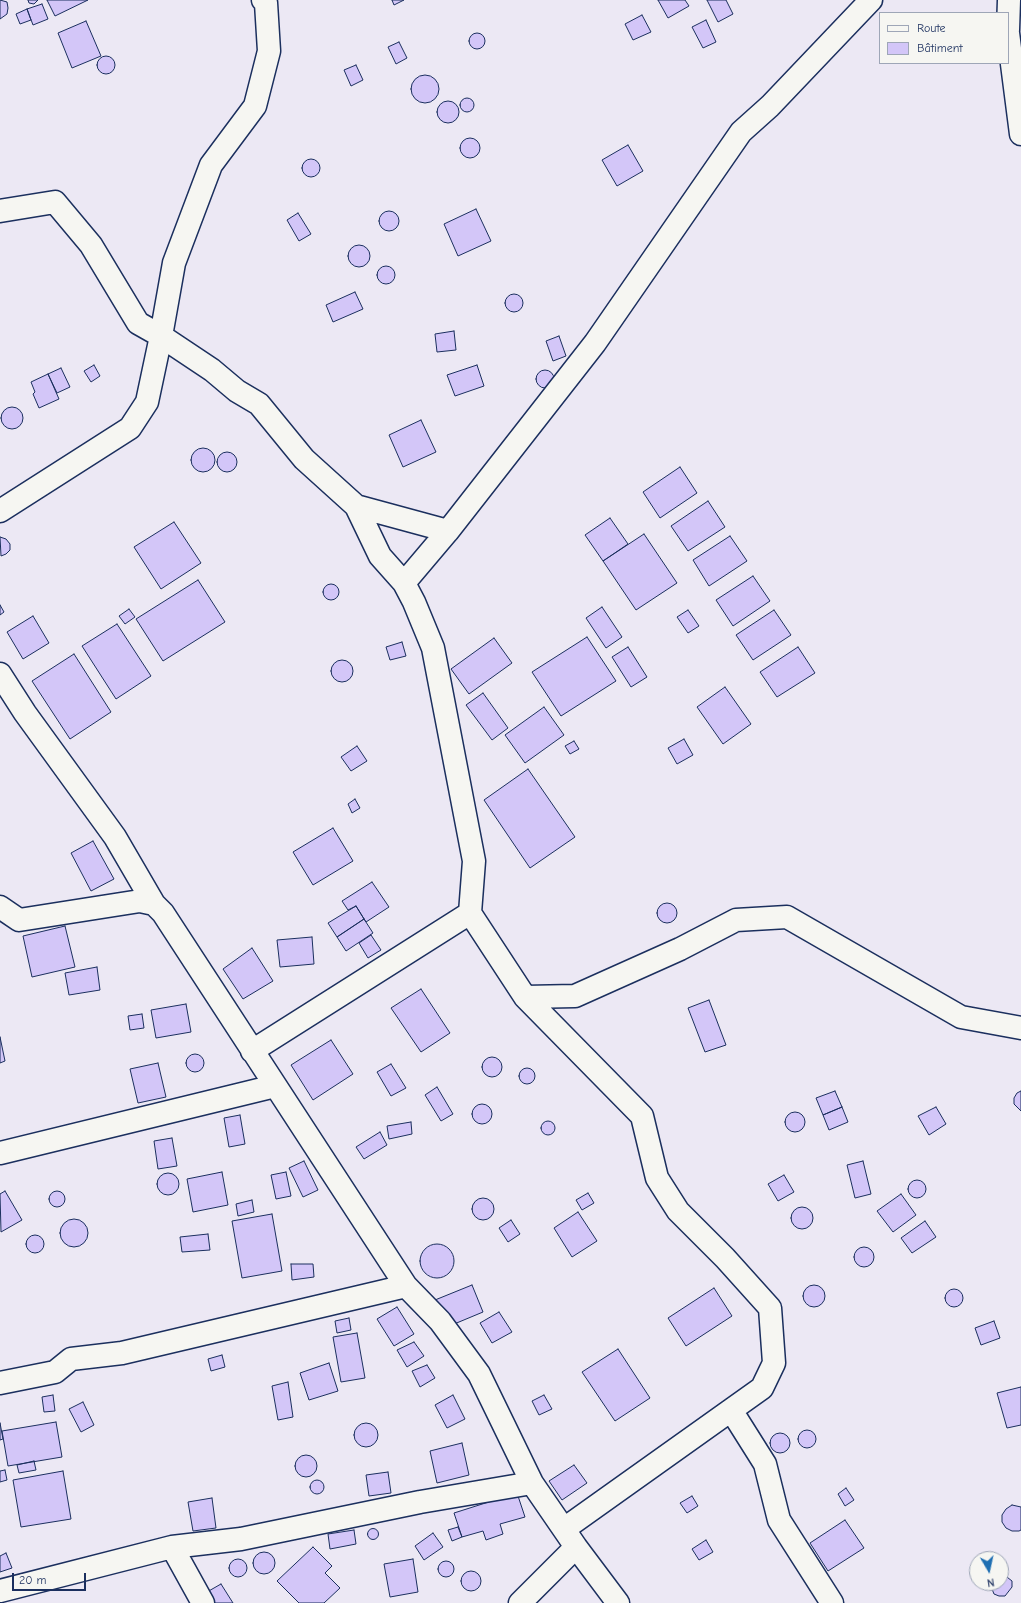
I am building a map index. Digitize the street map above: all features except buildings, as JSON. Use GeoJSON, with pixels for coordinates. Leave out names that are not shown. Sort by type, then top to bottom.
{"type":"FeatureCollection","features":[{"type":"Feature","properties":{"kind":"street"},"geometry":{"type":"LineString","coordinates":[[404,583],[448,531],[595,343],[741,132],[770,106],[871,0]]}},
{"type":"Feature","properties":{"kind":"street"},"geometry":{"type":"LineString","coordinates":[[1009,0],[1009,12]]}},
{"type":"Feature","properties":{"kind":"street"},"geometry":{"type":"LineString","coordinates":[[0,512],[130,428],[147,402],[174,263],[211,165],[255,106],[269,50],[265,1]]}},
{"type":"Feature","properties":{"kind":"street"},"geometry":{"type":"LineString","coordinates":[[1009,41],[1021,134]]}},
{"type":"Feature","properties":{"kind":"street"},"geometry":{"type":"LineString","coordinates":[[0,211],[55,202],[91,245],[138,324],[161,336],[212,370],[237,391],[259,404],[304,459],[356,506],[380,556],[404,583],[414,602],[432,648],[474,861],[470,913],[525,997],[642,1116],[657,1178],[678,1211],[725,1258],[770,1308],[774,1363],[762,1388],[564,1529]]}},
{"type":"Feature","properties":{"kind":"street"},"geometry":{"type":"LineString","coordinates":[[356,506],[448,531]]}},
{"type":"Feature","properties":{"kind":"street"},"geometry":{"type":"LineString","coordinates":[[0,674],[25,713],[115,837],[154,904],[163,913],[406,1286],[440,1321],[479,1374],[532,1483],[576,1547],[618,1603]]}},
{"type":"Feature","properties":{"kind":"street"},"geometry":{"type":"LineString","coordinates":[[0,907],[9,922],[140,901],[154,904]]}},
{"type":"Feature","properties":{"kind":"street"},"geometry":{"type":"LineString","coordinates":[[252,1051],[470,913]]}},
{"type":"Feature","properties":{"kind":"street"},"geometry":{"type":"LineString","coordinates":[[525,997],[575,996],[680,949],[736,920],[787,917],[961,1017],[1021,1028]]}},
{"type":"Feature","properties":{"kind":"street"},"geometry":{"type":"LineString","coordinates":[[0,1153],[275,1086]]}},
{"type":"Feature","properties":{"kind":"street"},"geometry":{"type":"LineString","coordinates":[[0,1383],[55,1372],[71,1359],[122,1353],[406,1286]]}},
{"type":"Feature","properties":{"kind":"street"},"geometry":{"type":"LineString","coordinates":[[731,1410],[765,1464],[779,1520],[832,1603]]}},
{"type":"Feature","properties":{"kind":"street"},"geometry":{"type":"LineString","coordinates":[[0,1591],[172,1547],[241,1539],[420,1502],[532,1483]]}},
{"type":"Feature","properties":{"kind":"street"},"geometry":{"type":"LineString","coordinates":[[172,1547],[203,1603]]}},
{"type":"Feature","properties":{"kind":"street"},"geometry":{"type":"LineString","coordinates":[[520,1603],[576,1547]]}}]}
